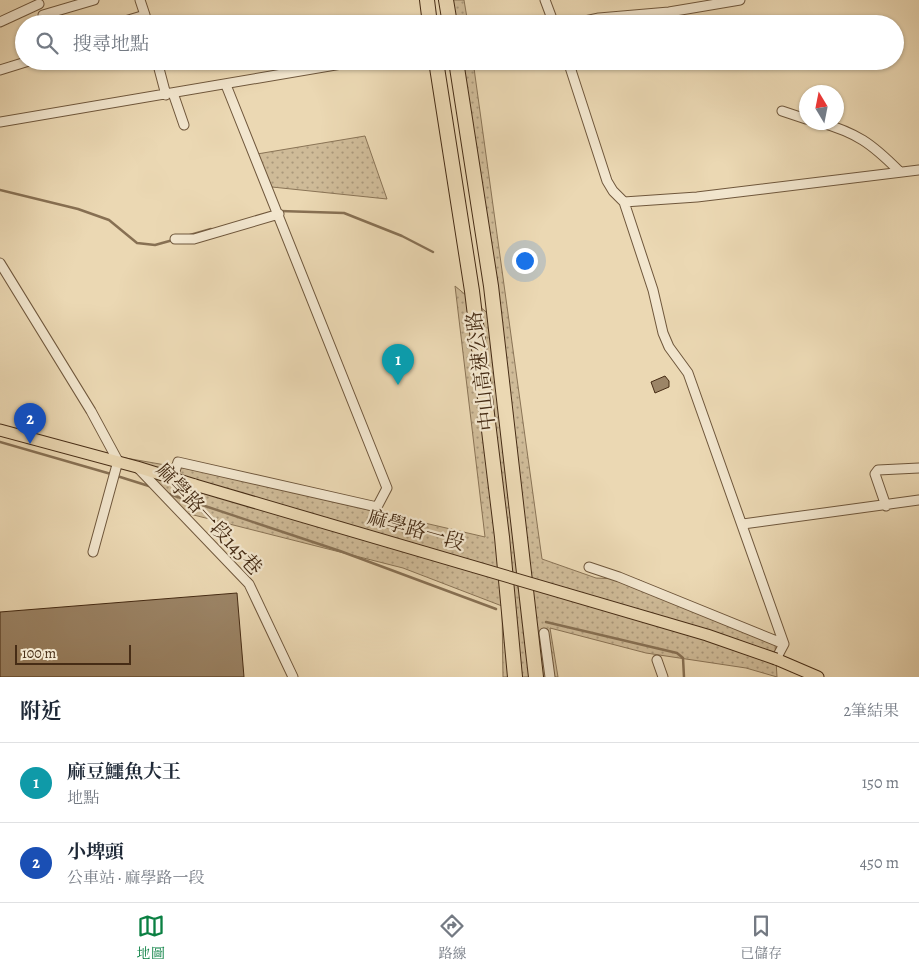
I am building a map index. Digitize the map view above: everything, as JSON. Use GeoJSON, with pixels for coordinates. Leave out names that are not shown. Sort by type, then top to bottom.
{"type":"FeatureCollection","features":[{"type":"Feature","properties":{"kind":"highway"},"geometry":{"type":"LineString","coordinates":[[427,0],[429,15]]}},
{"type":"Feature","properties":{"kind":"highway"},"geometry":{"type":"LineString","coordinates":[[446,0],[448,15]]}},
{"type":"Feature","properties":{"kind":"highway","name":"中山高速公路"},"geometry":{"type":"LineString","coordinates":[[437,70],[472,291],[502,537],[513,674]]}},
{"type":"Feature","properties":{"kind":"highway","name":"中山高速公路"},"geometry":{"type":"LineString","coordinates":[[457,70],[491,286],[538,677]]}},
{"type":"Feature","properties":{"kind":"main road","name":"麻學路一段"},"geometry":{"type":"LineString","coordinates":[[0,430],[173,477],[706,635],[776,659],[818,677]]}},
{"type":"Feature","properties":{"kind":"lane"},"geometry":{"type":"LineString","coordinates":[[57,15],[94,0]]}},
{"type":"Feature","properties":{"kind":"lane"},"geometry":{"type":"LineString","coordinates":[[140,0],[144,15]]}},
{"type":"Feature","properties":{"kind":"lane"},"geometry":{"type":"LineString","coordinates":[[545,0],[551,15]]}},
{"type":"Feature","properties":{"kind":"lane"},"geometry":{"type":"LineString","coordinates":[[634,15],[669,12],[740,0]]}},
{"type":"Feature","properties":{"kind":"lane"},"geometry":{"type":"LineString","coordinates":[[0,22],[38,2],[43,15]]}},
{"type":"Feature","properties":{"kind":"lane"},"geometry":{"type":"LineString","coordinates":[[0,70],[15,65]]}},
{"type":"Feature","properties":{"kind":"lane"},"geometry":{"type":"LineString","coordinates":[[161,70],[184,125]]}},
{"type":"Feature","properties":{"kind":"lane"},"geometry":{"type":"LineString","coordinates":[[0,122],[309,70]]}},
{"type":"Feature","properties":{"kind":"lane"},"geometry":{"type":"LineString","coordinates":[[571,70],[607,181],[613,191],[624,202],[653,290],[663,333],[669,347],[688,373],[743,524],[784,644],[776,659]]}},
{"type":"Feature","properties":{"kind":"lane"},"geometry":{"type":"LineString","coordinates":[[173,477],[178,462],[377,507],[386,488],[279,214],[226,85]]}},
{"type":"Feature","properties":{"kind":"lane"},"geometry":{"type":"LineString","coordinates":[[782,110],[799,116]]}},
{"type":"Feature","properties":{"kind":"lane"},"geometry":{"type":"LineString","coordinates":[[842,130],[860,136],[881,152],[899,171]]}},
{"type":"Feature","properties":{"kind":"lane"},"geometry":{"type":"LineString","coordinates":[[624,202],[697,197],[919,170]]}},
{"type":"Feature","properties":{"kind":"lane"},"geometry":{"type":"LineString","coordinates":[[175,239],[194,240],[279,214]]}},
{"type":"Feature","properties":{"kind":"lane"},"geometry":{"type":"LineString","coordinates":[[0,263],[91,411],[118,462],[93,552]]}},
{"type":"Feature","properties":{"kind":"lane","name":"麻學路一段145巷"},"geometry":{"type":"LineString","coordinates":[[137,467],[249,584],[293,677]]}},
{"type":"Feature","properties":{"kind":"lane"},"geometry":{"type":"LineString","coordinates":[[886,506],[875,474],[878,470],[919,468]]}},
{"type":"Feature","properties":{"kind":"lane"},"geometry":{"type":"LineString","coordinates":[[743,524],[919,500]]}},
{"type":"Feature","properties":{"kind":"lane"},"geometry":{"type":"LineString","coordinates":[[589,568],[619,577],[784,644]]}},
{"type":"Feature","properties":{"kind":"lane"},"geometry":{"type":"LineString","coordinates":[[544,633],[550,677]]}},
{"type":"Feature","properties":{"kind":"lane"},"geometry":{"type":"LineString","coordinates":[[657,660],[663,677]]}},
{"type":"Feature","properties":{"kind":"shaded area"},"geometry":{"type":"Polygon","coordinates":[[[451,0],[464,0],[466,15],[453,15],[451,0]]]}},
{"type":"Feature","properties":{"kind":"shaded area"},"geometry":{"type":"Polygon","coordinates":[[[461,70],[474,70],[542,559],[596,578],[639,580],[775,644],[777,677],[746,668],[646,653],[550,628],[558,677],[503,677],[502,606],[403,568],[174,510],[120,457],[205,472],[485,537],[455,286],[497,321],[461,70]]]}},
{"type":"Feature","properties":{"kind":"shaded area"},"geometry":{"type":"Polygon","coordinates":[[[365,136],[387,199],[272,187],[257,154],[365,136]]]}},
{"type":"Feature","properties":{"kind":"building"},"geometry":{"type":"Polygon","coordinates":[[[665,376],[669,381],[669,387],[655,393],[651,382],[665,376]]]}},
{"type":"Feature","properties":{"kind":"building"},"geometry":{"type":"Polygon","coordinates":[[[237,593],[244,677],[0,677],[0,612],[237,593]]]}},
{"type":"Feature","properties":{"kind":"waterway"},"geometry":{"type":"LineString","coordinates":[[0,190],[78,209],[109,220],[137,243],[155,245],[173,240]]}},
{"type":"Feature","properties":{"kind":"waterway"},"geometry":{"type":"LineString","coordinates":[[280,211],[344,213],[402,236],[433,252]]}},
{"type":"Feature","properties":{"kind":"waterway"},"geometry":{"type":"LineString","coordinates":[[190,235],[211,229]]}},
{"type":"Feature","properties":{"kind":"waterway"},"geometry":{"type":"LineString","coordinates":[[0,442],[111,474]]}},
{"type":"Feature","properties":{"kind":"waterway"},"geometry":{"type":"LineString","coordinates":[[117,476],[152,487]]}},
{"type":"Feature","properties":{"kind":"waterway"},"geometry":{"type":"LineString","coordinates":[[166,493],[340,551],[496,609]]}},
{"type":"Feature","properties":{"kind":"waterway"},"geometry":{"type":"LineString","coordinates":[[546,622],[677,653],[683,658],[684,677]]}},
{"type":"Feature","properties":{"kind":"place","name":"麻豆鱷魚大王"},"geometry":{"type":"Point","coordinates":[398,385]}},
{"type":"Feature","properties":{"kind":"place","name":"小埤頭"},"geometry":{"type":"Point","coordinates":[30,444]}}]}
